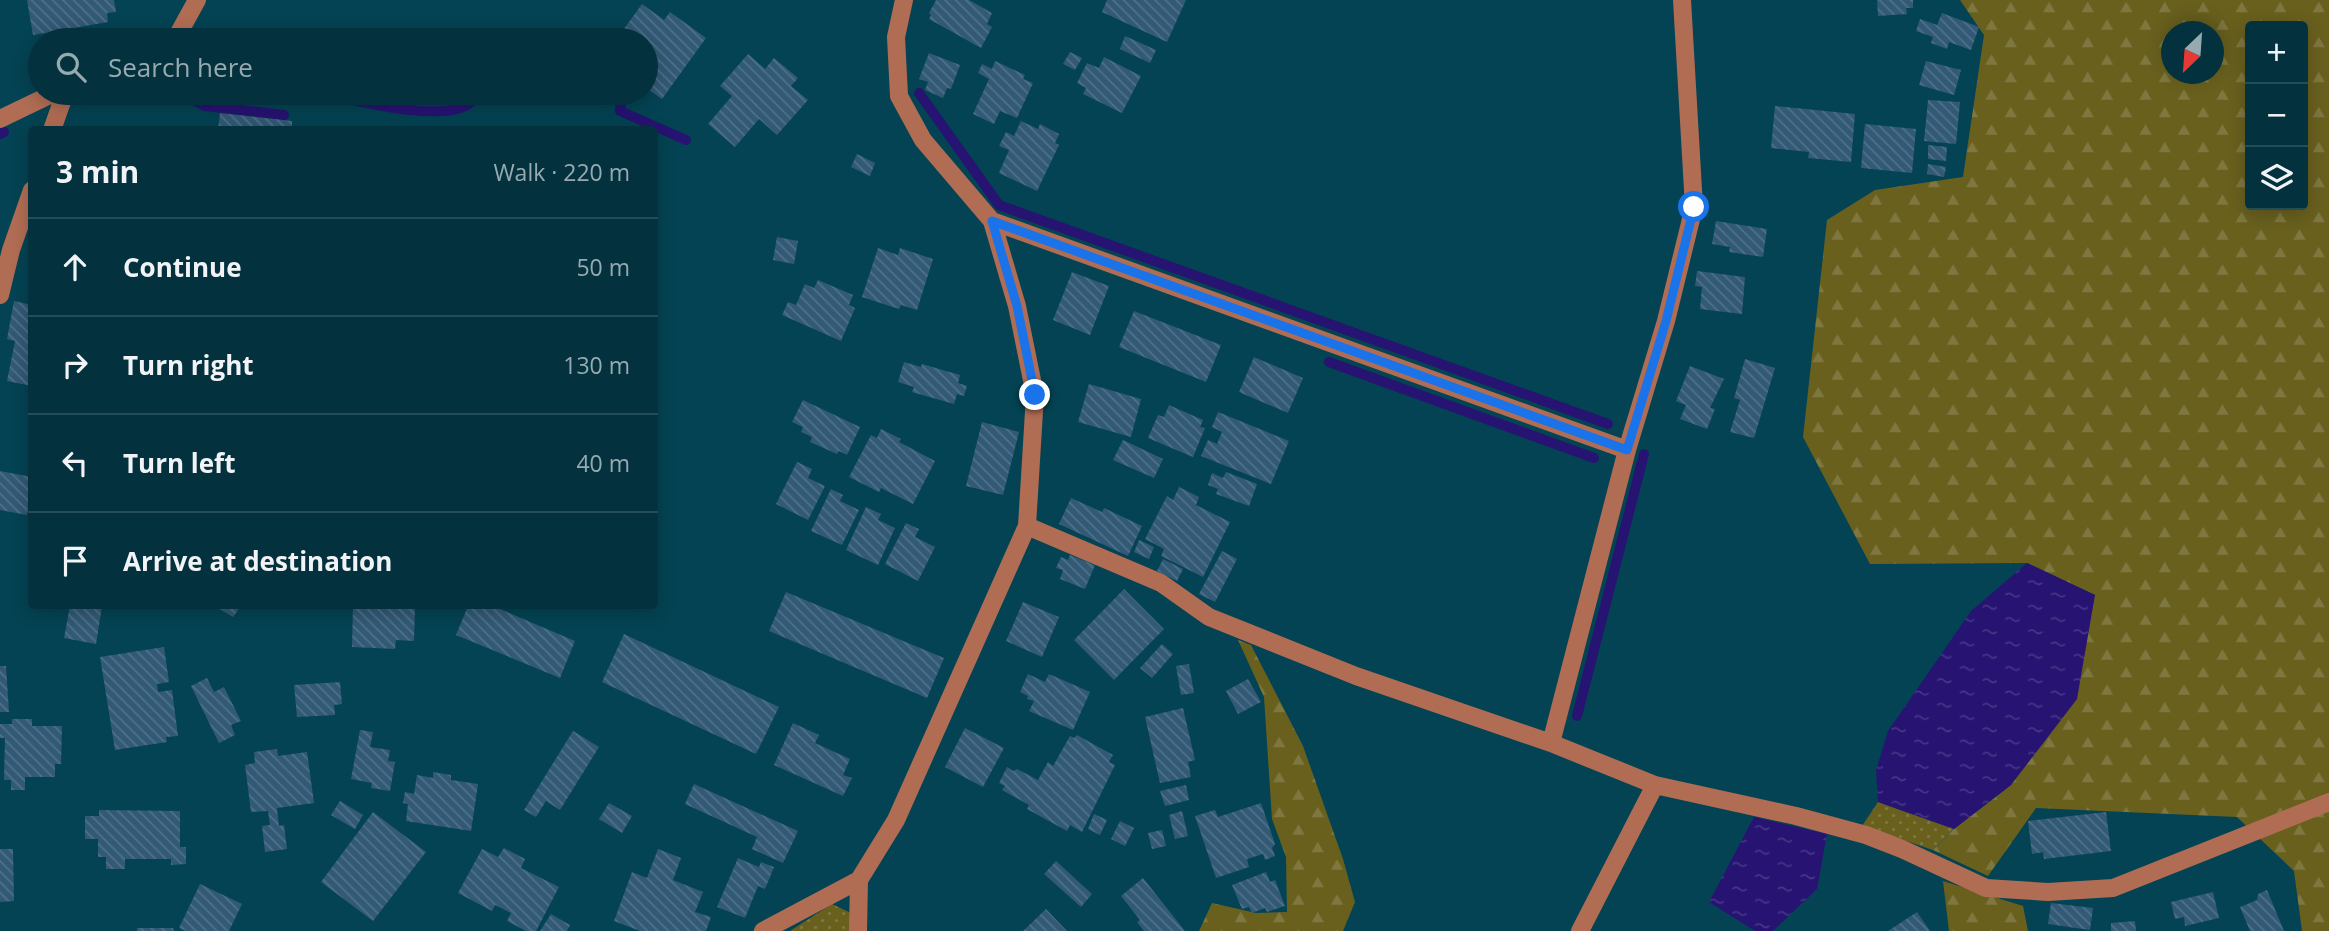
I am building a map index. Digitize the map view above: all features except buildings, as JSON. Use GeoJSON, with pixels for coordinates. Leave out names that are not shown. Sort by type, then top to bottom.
{"type":"FeatureCollection","features":[{"type":"Feature","properties":{"kind":"street"},"geometry":{"type":"LineString","coordinates":[[182,28],[197,0]]}},
{"type":"Feature","properties":{"kind":"street"},"geometry":{"type":"LineString","coordinates":[[764,931],[859,880],[896,820],[1027,526],[1035,395],[1017,306],[992,221],[923,140],[899,96],[896,37],[904,0]]}},
{"type":"Feature","properties":{"kind":"street"},"geometry":{"type":"LineString","coordinates":[[1551,743],[1627,450],[1666,321],[1694,207],[1682,0]]}},
{"type":"Feature","properties":{"kind":"street"},"geometry":{"type":"LineString","coordinates":[[0,119],[29,105]]}},
{"type":"Feature","properties":{"kind":"street"},"geometry":{"type":"LineString","coordinates":[[53,126],[61,105]]}},
{"type":"Feature","properties":{"kind":"street"},"geometry":{"type":"LineString","coordinates":[[0,295],[11,250],[28,201]]}},
{"type":"Feature","properties":{"kind":"street"},"geometry":{"type":"LineString","coordinates":[[992,221],[1627,450]]}},
{"type":"Feature","properties":{"kind":"street"},"geometry":{"type":"LineString","coordinates":[[1027,526],[1161,583],[1209,617],[1356,676],[1551,743],[1655,785],[1796,816],[1866,835],[1986,888],[2048,892],[2113,888],[2329,802]]}},
{"type":"Feature","properties":{"kind":"street"},"geometry":{"type":"LineString","coordinates":[[1580,931],[1655,785]]}},
{"type":"Feature","properties":{"kind":"street"},"geometry":{"type":"LineString","coordinates":[[858,931],[859,880]]}},
{"type":"Feature","properties":{"kind":"green space"},"geometry":{"type":"Polygon","coordinates":[[[1960,0],[2329,0],[2329,931],[2302,931],[2294,871],[2237,817],[2036,808],[1988,876],[1933,850],[1954,829],[2011,785],[2095,595],[2027,563],[1870,564],[1803,437],[1827,220],[1875,190],[1963,177],[1984,35],[1960,0]]]}},
{"type":"Feature","properties":{"kind":"green space"},"geometry":{"type":"Polygon","coordinates":[[[1238,640],[1251,645],[1303,746],[1343,859],[1355,902],[1343,931],[1199,931],[1212,903],[1256,913],[1287,912],[1286,857],[1272,819],[1264,697],[1238,640]]]}},
{"type":"Feature","properties":{"kind":"green space"},"geometry":{"type":"Polygon","coordinates":[[[1878,802],[1954,829],[1933,850],[1862,826],[1878,802]]]}},
{"type":"Feature","properties":{"kind":"green space"},"geometry":{"type":"Polygon","coordinates":[[[1943,881],[2023,906],[2028,931],[1949,931],[1943,881]]]}},
{"type":"Feature","properties":{"kind":"green space"},"geometry":{"type":"Polygon","coordinates":[[[832,904],[855,915],[855,931],[790,931],[832,904]]]}},
{"type":"Feature","properties":{"kind":"water"},"geometry":{"type":"Polygon","coordinates":[[[2027,563],[2095,595],[2077,699],[2011,785],[1954,829],[1878,802],[1876,770],[1888,731],[1971,611],[2027,563]]]}},
{"type":"Feature","properties":{"kind":"water"},"geometry":{"type":"Polygon","coordinates":[[[1754,817],[1827,834],[1817,889],[1773,931],[1755,931],[1709,902],[1754,817]]]}},
{"type":"Feature","properties":{"kind":"waterway"},"geometry":{"type":"LineString","coordinates":[[919,93],[999,205],[1608,424]]}},
{"type":"Feature","properties":{"kind":"waterway"},"geometry":{"type":"LineString","coordinates":[[203,105],[284,115]]}},
{"type":"Feature","properties":{"kind":"waterway"},"geometry":{"type":"LineString","coordinates":[[375,105],[420,111],[441,111],[465,105]]}},
{"type":"Feature","properties":{"kind":"waterway"},"geometry":{"type":"LineString","coordinates":[[620,105],[620,111],[654,126]]}},
{"type":"Feature","properties":{"kind":"waterway"},"geometry":{"type":"LineString","coordinates":[[658,128],[686,140]]}},
{"type":"Feature","properties":{"kind":"waterway"},"geometry":{"type":"LineString","coordinates":[[0,134],[4,132]]}},
{"type":"Feature","properties":{"kind":"waterway"},"geometry":{"type":"LineString","coordinates":[[1329,362],[1594,458]]}},
{"type":"Feature","properties":{"kind":"waterway"},"geometry":{"type":"LineString","coordinates":[[1577,716],[1644,454]]}},
{"type":"Feature","properties":{"kind":"route"},"geometry":{"type":"LineString","coordinates":[[1035,395],[1017,306],[992,221],[1627,450],[1666,321],[1694,207]]}}]}
